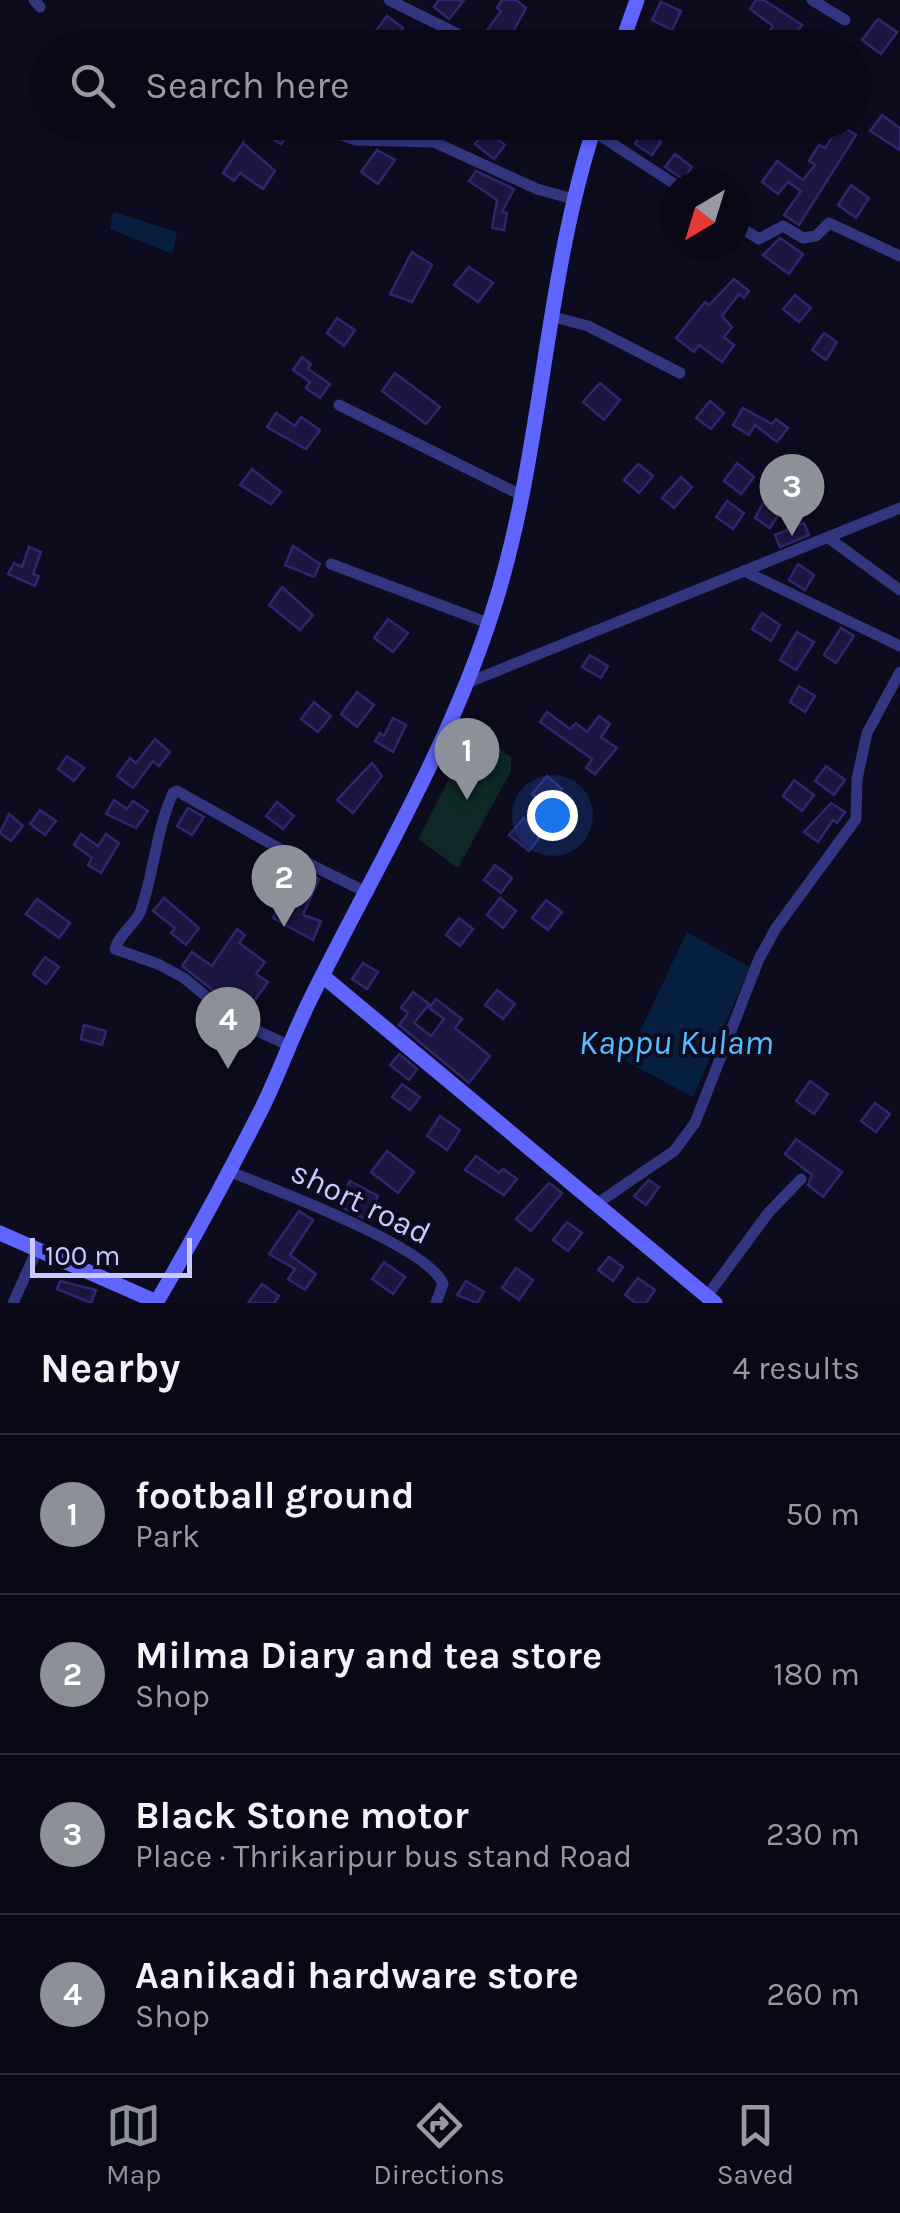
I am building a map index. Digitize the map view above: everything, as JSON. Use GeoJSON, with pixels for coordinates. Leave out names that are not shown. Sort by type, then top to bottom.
{"type":"FeatureCollection","features":[{"type":"Feature","properties":{"kind":"main road"},"geometry":{"type":"LineString","coordinates":[[626,30],[637,0]]}},
{"type":"Feature","properties":{"kind":"main road"},"geometry":{"type":"LineString","coordinates":[[0,1233],[156,1302],[228,1171],[468,683],[521,495],[550,316],[573,199],[590,140]]}},
{"type":"Feature","properties":{"kind":"main road"},"geometry":{"type":"LineString","coordinates":[[324,977],[711,1300]]}},
{"type":"Feature","properties":{"kind":"street"},"geometry":{"type":"LineString","coordinates":[[388,0],[449,30]]}},
{"type":"Feature","properties":{"kind":"street"},"geometry":{"type":"LineString","coordinates":[[812,0],[845,20]]}},
{"type":"Feature","properties":{"kind":"street"},"geometry":{"type":"LineString","coordinates":[[356,140],[434,142],[538,189],[573,199]]}},
{"type":"Feature","properties":{"kind":"street"},"geometry":{"type":"LineString","coordinates":[[612,140],[660,174]]}},
{"type":"Feature","properties":{"kind":"street"},"geometry":{"type":"LineString","coordinates":[[750,234],[758,239],[783,226],[803,238],[816,236],[830,223],[900,256]]}},
{"type":"Feature","properties":{"kind":"street"},"geometry":{"type":"LineString","coordinates":[[550,316],[588,326],[680,373]]}},
{"type":"Feature","properties":{"kind":"street"},"geometry":{"type":"LineString","coordinates":[[338,405],[521,495]]}},
{"type":"Feature","properties":{"kind":"street"},"geometry":{"type":"LineString","coordinates":[[468,683],[503,665],[830,539],[900,508]]}},
{"type":"Feature","properties":{"kind":"street"},"geometry":{"type":"LineString","coordinates":[[830,539],[900,590]]}},
{"type":"Feature","properties":{"kind":"street"},"geometry":{"type":"LineString","coordinates":[[331,564],[488,623]]}},
{"type":"Feature","properties":{"kind":"street"},"geometry":{"type":"LineString","coordinates":[[744,572],[900,646]]}},
{"type":"Feature","properties":{"kind":"street"},"geometry":{"type":"LineString","coordinates":[[595,1205],[674,1152],[695,1123],[758,959],[856,819],[857,780],[867,733],[900,672]]}},
{"type":"Feature","properties":{"kind":"street"},"geometry":{"type":"LineString","coordinates":[[290,1046],[236,1021],[171,971],[115,950],[121,932],[141,911],[153,854],[173,793],[177,791],[290,856],[368,892]]}},
{"type":"Feature","properties":{"kind":"street","name":"short road"},"geometry":{"type":"LineString","coordinates":[[228,1171],[322,1208],[429,1266],[442,1284],[436,1303]]}},
{"type":"Feature","properties":{"kind":"street"},"geometry":{"type":"LineString","coordinates":[[711,1300],[769,1212],[802,1178]]}},
{"type":"Feature","properties":{"kind":"street"},"geometry":{"type":"LineString","coordinates":[[13,1303],[38,1250]]}},
{"type":"Feature","properties":{"kind":"green space"},"geometry":{"type":"Polygon","coordinates":[[[475,729],[511,757],[511,771],[458,868],[418,839],[475,729]]]}},
{"type":"Feature","properties":{"kind":"water"},"geometry":{"type":"Polygon","coordinates":[[[113,212],[177,232],[172,254],[110,229],[113,212]]]}},
{"type":"Feature","properties":{"kind":"water","name":"Kappu Kulam"},"geometry":{"type":"Polygon","coordinates":[[[687,932],[750,967],[693,1097],[626,1061],[687,932]]]}},
{"type":"Feature","properties":{"kind":"building"},"geometry":{"type":"Polygon","coordinates":[[[439,0],[464,0],[449,19],[434,7],[439,0]]]}},
{"type":"Feature","properties":{"kind":"building"},"geometry":{"type":"Polygon","coordinates":[[[502,0],[516,0],[526,8],[514,30],[487,30],[501,11],[497,8],[502,0]]]}},
{"type":"Feature","properties":{"kind":"building"},"geometry":{"type":"Polygon","coordinates":[[[756,0],[764,0],[802,25],[798,30],[770,30],[773,26],[750,9],[756,0]]]}},
{"type":"Feature","properties":{"kind":"building"},"geometry":{"type":"Polygon","coordinates":[[[661,2],[681,11],[672,30],[652,20],[661,2]]]}},
{"type":"Feature","properties":{"kind":"building"},"geometry":{"type":"Polygon","coordinates":[[[387,16],[403,28],[402,30],[376,30],[387,16]]]}},
{"type":"Feature","properties":{"kind":"building"},"geometry":{"type":"Polygon","coordinates":[[[878,19],[897,32],[881,54],[870,46],[870,30],[878,19]]]}},
{"type":"Feature","properties":{"kind":"building"},"geometry":{"type":"Polygon","coordinates":[[[882,115],[900,128],[900,150],[870,131],[882,115]]]}},
{"type":"Feature","properties":{"kind":"building"},"geometry":{"type":"Polygon","coordinates":[[[478,140],[499,140],[505,145],[494,159],[475,144],[478,140]]]}},
{"type":"Feature","properties":{"kind":"building"},"geometry":{"type":"Polygon","coordinates":[[[638,140],[661,142],[652,155],[635,144],[638,140]]]}},
{"type":"Feature","properties":{"kind":"building"},"geometry":{"type":"Polygon","coordinates":[[[830,140],[853,140],[799,225],[784,215],[801,191],[788,182],[778,194],[762,182],[777,161],[803,180],[815,165],[809,161],[819,145],[825,148],[830,140]]]}},
{"type":"Feature","properties":{"kind":"building"},"geometry":{"type":"Polygon","coordinates":[[[243,143],[275,171],[263,189],[240,173],[234,181],[223,173],[243,143]]]}},
{"type":"Feature","properties":{"kind":"building"},"geometry":{"type":"Polygon","coordinates":[[[377,150],[395,160],[378,184],[361,172],[377,150]]]}},
{"type":"Feature","properties":{"kind":"building"},"geometry":{"type":"Polygon","coordinates":[[[675,154],[692,167],[670,170],[665,167],[675,154]]]}},
{"type":"Feature","properties":{"kind":"building"},"geometry":{"type":"Polygon","coordinates":[[[476,171],[514,189],[502,212],[507,213],[504,230],[492,228],[497,200],[469,181],[476,171]]]}},
{"type":"Feature","properties":{"kind":"building"},"geometry":{"type":"Polygon","coordinates":[[[851,185],[869,198],[856,218],[838,205],[851,185]]]}},
{"type":"Feature","properties":{"kind":"building"},"geometry":{"type":"Polygon","coordinates":[[[780,238],[803,254],[789,274],[763,255],[780,238]]]}},
{"type":"Feature","properties":{"kind":"building"},"geometry":{"type":"Polygon","coordinates":[[[412,252],[432,265],[412,302],[390,294],[412,252]]]}},
{"type":"Feature","properties":{"kind":"building"},"geometry":{"type":"Polygon","coordinates":[[[469,267],[493,283],[478,302],[454,285],[469,267]]]}},
{"type":"Feature","properties":{"kind":"building"},"geometry":{"type":"Polygon","coordinates":[[[734,279],[749,291],[744,298],[739,294],[722,316],[732,327],[724,337],[734,345],[722,362],[699,345],[694,352],[676,338],[705,302],[709,305],[734,279]]]}},
{"type":"Feature","properties":{"kind":"building"},"geometry":{"type":"Polygon","coordinates":[[[795,295],[811,308],[799,322],[783,309],[795,295]]]}},
{"type":"Feature","properties":{"kind":"building"},"geometry":{"type":"Polygon","coordinates":[[[337,318],[355,330],[344,346],[327,333],[337,318]]]}},
{"type":"Feature","properties":{"kind":"building"},"geometry":{"type":"Polygon","coordinates":[[[824,333],[837,342],[826,360],[812,350],[824,333]]]}},
{"type":"Feature","properties":{"kind":"building"},"geometry":{"type":"Polygon","coordinates":[[[302,357],[311,364],[308,369],[330,384],[320,398],[306,388],[310,382],[293,370],[302,357]]]}},
{"type":"Feature","properties":{"kind":"building"},"geometry":{"type":"Polygon","coordinates":[[[395,373],[440,407],[426,424],[382,391],[395,373]]]}},
{"type":"Feature","properties":{"kind":"building"},"geometry":{"type":"Polygon","coordinates":[[[600,383],[620,400],[604,420],[583,402],[600,383]]]}},
{"type":"Feature","properties":{"kind":"building"},"geometry":{"type":"Polygon","coordinates":[[[710,401],[724,413],[711,429],[696,418],[710,401]]]}},
{"type":"Feature","properties":{"kind":"building"},"geometry":{"type":"Polygon","coordinates":[[[743,408],[772,424],[776,419],[788,428],[777,442],[755,425],[749,435],[733,425],[743,408]]]}},
{"type":"Feature","properties":{"kind":"building"},"geometry":{"type":"Polygon","coordinates":[[[276,413],[295,426],[301,417],[320,430],[306,449],[267,427],[276,413]]]}},
{"type":"Feature","properties":{"kind":"building"},"geometry":{"type":"Polygon","coordinates":[[[737,463],[754,477],[741,494],[724,481],[737,463]]]}},
{"type":"Feature","properties":{"kind":"building"},"geometry":{"type":"Polygon","coordinates":[[[638,464],[653,476],[639,493],[624,480],[638,464]]]}},
{"type":"Feature","properties":{"kind":"building"},"geometry":{"type":"Polygon","coordinates":[[[252,469],[281,492],[271,504],[240,485],[252,469]]]}},
{"type":"Feature","properties":{"kind":"building"},"geometry":{"type":"Polygon","coordinates":[[[780,471],[798,483],[770,528],[755,518],[780,471]]]}},
{"type":"Feature","properties":{"kind":"building"},"geometry":{"type":"Polygon","coordinates":[[[681,477],[692,487],[674,508],[662,498],[681,477]]]}},
{"type":"Feature","properties":{"kind":"building"},"geometry":{"type":"Polygon","coordinates":[[[727,501],[744,513],[733,529],[716,517],[727,501]]]}},
{"type":"Feature","properties":{"kind":"building"},"geometry":{"type":"Polygon","coordinates":[[[804,523],[809,535],[780,547],[775,535],[804,523]]]}},
{"type":"Feature","properties":{"kind":"building"},"geometry":{"type":"Polygon","coordinates":[[[293,546],[320,564],[314,577],[285,565],[293,546]]]}},
{"type":"Feature","properties":{"kind":"building"},"geometry":{"type":"Polygon","coordinates":[[[29,547],[41,552],[33,574],[39,576],[35,586],[8,574],[14,563],[22,567],[29,547]]]}},
{"type":"Feature","properties":{"kind":"building"},"geometry":{"type":"Polygon","coordinates":[[[798,564],[814,575],[805,590],[789,580],[798,564]]]}},
{"type":"Feature","properties":{"kind":"building"},"geometry":{"type":"Polygon","coordinates":[[[282,587],[313,615],[300,630],[269,605],[282,587]]]}},
{"type":"Feature","properties":{"kind":"building"},"geometry":{"type":"Polygon","coordinates":[[[762,613],[780,625],[771,641],[752,629],[762,613]]]}},
{"type":"Feature","properties":{"kind":"building"},"geometry":{"type":"Polygon","coordinates":[[[388,619],[408,633],[393,652],[374,638],[388,619]]]}},
{"type":"Feature","properties":{"kind":"building"},"geometry":{"type":"Polygon","coordinates":[[[841,628],[854,636],[836,663],[824,655],[841,628]]]}},
{"type":"Feature","properties":{"kind":"building"},"geometry":{"type":"Polygon","coordinates":[[[797,632],[814,642],[796,670],[780,660],[797,632]]]}},
{"type":"Feature","properties":{"kind":"building"},"geometry":{"type":"Polygon","coordinates":[[[590,655],[608,666],[601,678],[582,667],[590,655]]]}},
{"type":"Feature","properties":{"kind":"building"},"geometry":{"type":"Polygon","coordinates":[[[799,686],[815,696],[805,712],[790,702],[799,686]]]}},
{"type":"Feature","properties":{"kind":"building"},"geometry":{"type":"Polygon","coordinates":[[[357,692],[374,705],[357,727],[341,714],[357,692]]]}},
{"type":"Feature","properties":{"kind":"building"},"geometry":{"type":"Polygon","coordinates":[[[314,702],[331,716],[318,732],[301,719],[314,702]]]}},
{"type":"Feature","properties":{"kind":"building"},"geometry":{"type":"Polygon","coordinates":[[[547,712],[570,729],[576,723],[587,732],[599,716],[610,724],[601,737],[617,748],[595,774],[586,768],[592,759],[540,722],[547,712]]]}},
{"type":"Feature","properties":{"kind":"building"},"geometry":{"type":"Polygon","coordinates":[[[393,718],[406,725],[393,752],[375,741],[380,733],[384,736],[393,718]]]}},
{"type":"Feature","properties":{"kind":"building"},"geometry":{"type":"Polygon","coordinates":[[[155,739],[170,752],[159,766],[153,761],[133,788],[117,776],[130,758],[136,763],[155,739]]]}},
{"type":"Feature","properties":{"kind":"building"},"geometry":{"type":"Polygon","coordinates":[[[67,756],[84,768],[74,781],[58,769],[67,756]]]}},
{"type":"Feature","properties":{"kind":"building"},"geometry":{"type":"Polygon","coordinates":[[[372,763],[382,776],[353,813],[337,800],[372,763]]]}},
{"type":"Feature","properties":{"kind":"building"},"geometry":{"type":"Polygon","coordinates":[[[826,766],[845,780],[834,795],[815,781],[826,766]]]}},
{"type":"Feature","properties":{"kind":"building"},"geometry":{"type":"Polygon","coordinates":[[[547,776],[562,789],[547,807],[532,794],[547,776]]]}},
{"type":"Feature","properties":{"kind":"building"},"geometry":{"type":"Polygon","coordinates":[[[794,780],[814,795],[802,811],[783,796],[794,780]]]}},
{"type":"Feature","properties":{"kind":"building"},"geometry":{"type":"Polygon","coordinates":[[[114,800],[127,809],[133,801],[148,811],[136,828],[106,814],[114,800]]]}},
{"type":"Feature","properties":{"kind":"building"},"geometry":{"type":"Polygon","coordinates":[[[277,802],[294,816],[283,829],[266,816],[277,802]]]}},
{"type":"Feature","properties":{"kind":"building"},"geometry":{"type":"Polygon","coordinates":[[[831,803],[845,812],[837,823],[833,820],[818,842],[804,832],[831,803]]]}},
{"type":"Feature","properties":{"kind":"building"},"geometry":{"type":"Polygon","coordinates":[[[188,808],[204,817],[192,835],[177,826],[188,808]]]}},
{"type":"Feature","properties":{"kind":"building"},"geometry":{"type":"Polygon","coordinates":[[[40,810],[56,821],[45,835],[30,824],[40,810]]]}},
{"type":"Feature","properties":{"kind":"building"},"geometry":{"type":"Polygon","coordinates":[[[9,814],[23,826],[11,841],[0,833],[9,814]]]}},
{"type":"Feature","properties":{"kind":"building"},"geometry":{"type":"Polygon","coordinates":[[[524,818],[543,833],[529,851],[509,835],[524,818]]]}},
{"type":"Feature","properties":{"kind":"building"},"geometry":{"type":"Polygon","coordinates":[[[81,834],[98,846],[106,834],[119,843],[101,873],[88,865],[92,858],[74,845],[81,834]]]}},
{"type":"Feature","properties":{"kind":"building"},"geometry":{"type":"Polygon","coordinates":[[[495,865],[512,878],[501,893],[484,880],[495,865]]]}},
{"type":"Feature","properties":{"kind":"building"},"geometry":{"type":"Polygon","coordinates":[[[300,870],[319,879],[303,915],[321,921],[313,940],[273,918],[300,870]]]}},
{"type":"Feature","properties":{"kind":"building"},"geometry":{"type":"Polygon","coordinates":[[[164,898],[199,928],[186,945],[171,933],[175,928],[153,911],[164,898]]]}},
{"type":"Feature","properties":{"kind":"building"},"geometry":{"type":"Polygon","coordinates":[[[500,898],[516,911],[503,928],[487,915],[500,898]]]}},
{"type":"Feature","properties":{"kind":"building"},"geometry":{"type":"Polygon","coordinates":[[[37,899],[70,923],[59,938],[26,914],[37,899]]]}},
{"type":"Feature","properties":{"kind":"building"},"geometry":{"type":"Polygon","coordinates":[[[546,900],[562,912],[548,930],[532,918],[546,900]]]}},
{"type":"Feature","properties":{"kind":"building"},"geometry":{"type":"Polygon","coordinates":[[[459,918],[473,929],[460,946],[446,935],[459,918]]]}},
{"type":"Feature","properties":{"kind":"building"},"geometry":{"type":"Polygon","coordinates":[[[237,929],[245,935],[239,943],[265,962],[256,974],[268,982],[252,1004],[241,996],[234,1007],[182,966],[192,952],[212,966],[237,929]]]}},
{"type":"Feature","properties":{"kind":"building"},"geometry":{"type":"Polygon","coordinates":[[[45,957],[59,967],[46,984],[33,974],[45,957]]]}},
{"type":"Feature","properties":{"kind":"building"},"geometry":{"type":"Polygon","coordinates":[[[363,963],[378,972],[367,989],[352,979],[363,963]]]}},
{"type":"Feature","properties":{"kind":"building"},"geometry":{"type":"Polygon","coordinates":[[[497,990],[515,1004],[503,1019],[485,1005],[497,990]]]}},
{"type":"Feature","properties":{"kind":"building"},"geometry":{"type":"Polygon","coordinates":[[[413,992],[429,1004],[414,1023],[431,1036],[444,1019],[429,1008],[436,999],[462,1019],[455,1028],[490,1056],[469,1083],[399,1025],[408,1013],[401,1008],[413,992]]]}},
{"type":"Feature","properties":{"kind":"building"},"geometry":{"type":"Polygon","coordinates":[[[84,1025],[106,1031],[102,1045],[81,1039],[84,1025]]]}},
{"type":"Feature","properties":{"kind":"building"},"geometry":{"type":"Polygon","coordinates":[[[399,1054],[417,1069],[409,1080],[390,1065],[399,1054]]]}},
{"type":"Feature","properties":{"kind":"building"},"geometry":{"type":"Polygon","coordinates":[[[810,1081],[828,1094],[814,1114],[796,1101],[810,1081]]]}},
{"type":"Feature","properties":{"kind":"building"},"geometry":{"type":"Polygon","coordinates":[[[402,1084],[420,1097],[410,1110],[392,1097],[402,1084]]]}},
{"type":"Feature","properties":{"kind":"building"},"geometry":{"type":"Polygon","coordinates":[[[875,1103],[890,1114],[876,1132],[861,1121],[875,1103]]]}},
{"type":"Feature","properties":{"kind":"building"},"geometry":{"type":"Polygon","coordinates":[[[440,1116],[460,1130],[447,1150],[427,1136],[440,1116]]]}},
{"type":"Feature","properties":{"kind":"building"},"geometry":{"type":"Polygon","coordinates":[[[796,1139],[842,1172],[823,1197],[808,1185],[812,1175],[785,1154],[796,1139]]]}},
{"type":"Feature","properties":{"kind":"building"},"geometry":{"type":"Polygon","coordinates":[[[387,1151],[414,1172],[398,1193],[371,1172],[387,1151]]]}},
{"type":"Feature","properties":{"kind":"building"},"geometry":{"type":"Polygon","coordinates":[[[476,1156],[499,1173],[503,1169],[517,1179],[504,1195],[465,1170],[476,1156]]]}},
{"type":"Feature","properties":{"kind":"building"},"geometry":{"type":"Polygon","coordinates":[[[649,1180],[659,1187],[646,1205],[634,1196],[649,1180]]]}},
{"type":"Feature","properties":{"kind":"building"},"geometry":{"type":"Polygon","coordinates":[[[350,1181],[378,1196],[366,1219],[337,1205],[350,1181]]]}},
{"type":"Feature","properties":{"kind":"building"},"geometry":{"type":"Polygon","coordinates":[[[549,1183],[562,1193],[531,1231],[516,1219],[549,1183]]]}},
{"type":"Feature","properties":{"kind":"building"},"geometry":{"type":"Polygon","coordinates":[[[299,1211],[313,1220],[290,1255],[316,1274],[305,1290],[288,1279],[295,1269],[269,1254],[299,1211]]]}},
{"type":"Feature","properties":{"kind":"building"},"geometry":{"type":"Polygon","coordinates":[[[567,1222],[582,1233],[568,1251],[553,1240],[567,1222]]]}},
{"type":"Feature","properties":{"kind":"building"},"geometry":{"type":"Polygon","coordinates":[[[609,1257],[623,1267],[613,1281],[598,1270],[609,1257]]]}},
{"type":"Feature","properties":{"kind":"building"},"geometry":{"type":"Polygon","coordinates":[[[384,1262],[405,1277],[393,1294],[372,1279],[384,1262]]]}},
{"type":"Feature","properties":{"kind":"building"},"geometry":{"type":"Polygon","coordinates":[[[516,1268],[533,1280],[519,1300],[502,1288],[516,1268]]]}},
{"type":"Feature","properties":{"kind":"building"},"geometry":{"type":"Polygon","coordinates":[[[638,1278],[655,1290],[646,1303],[636,1303],[625,1295],[638,1278]]]}},
{"type":"Feature","properties":{"kind":"building"},"geometry":{"type":"Polygon","coordinates":[[[60,1281],[96,1290],[91,1303],[57,1289],[60,1281]]]}},
{"type":"Feature","properties":{"kind":"building"},"geometry":{"type":"Polygon","coordinates":[[[466,1281],[484,1292],[477,1303],[457,1295],[466,1281]]]}},
{"type":"Feature","properties":{"kind":"building"},"geometry":{"type":"Polygon","coordinates":[[[262,1284],[279,1296],[274,1303],[248,1303],[262,1284]]]}},
{"type":"Feature","properties":{"kind":"place","name":"Black Stone motor"},"geometry":{"type":"Point","coordinates":[792,536]}},
{"type":"Feature","properties":{"kind":"place","name":"football ground"},"geometry":{"type":"Point","coordinates":[467,800]}},
{"type":"Feature","properties":{"kind":"place","name":"Milma Diary and tea store"},"geometry":{"type":"Point","coordinates":[284,927]}},
{"type":"Feature","properties":{"kind":"place","name":"Aanikadi hardware store"},"geometry":{"type":"Point","coordinates":[228,1069]}}]}
